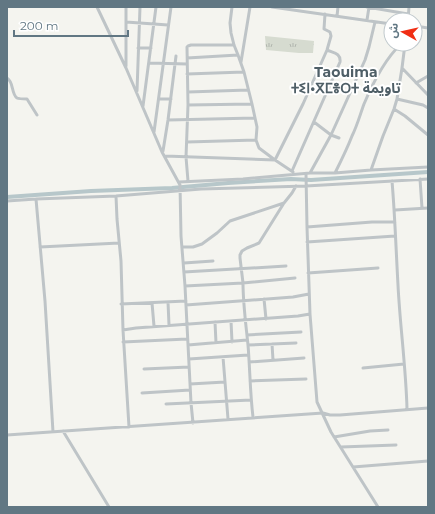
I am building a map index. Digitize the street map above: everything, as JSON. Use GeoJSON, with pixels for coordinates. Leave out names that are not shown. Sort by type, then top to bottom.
{"type":"FeatureCollection","features":[{"type":"Feature","properties":{"kind":"street"},"geometry":{"type":"LineString","coordinates":[[98,7],[162,152],[180,183],[186,324],[193,422]]}},
{"type":"Feature","properties":{"kind":"street"},"geometry":{"type":"LineString","coordinates":[[126,7],[126,68]]}},
{"type":"Feature","properties":{"kind":"street"},"geometry":{"type":"LineString","coordinates":[[137,93],[140,7]]}},
{"type":"Feature","properties":{"kind":"street"},"geometry":{"type":"LineString","coordinates":[[143,108],[156,7]]}},
{"type":"Feature","properties":{"kind":"street"},"geometry":{"type":"LineString","coordinates":[[154,133],[171,7]]}},
{"type":"Feature","properties":{"kind":"street"},"geometry":{"type":"LineString","coordinates":[[232,7],[230,23],[231,33],[244,72],[252,104],[257,127],[256,140],[260,148],[296,174]]}},
{"type":"Feature","properties":{"kind":"street"},"geometry":{"type":"LineString","coordinates":[[241,64],[250,7]]}},
{"type":"Feature","properties":{"kind":"street"},"geometry":{"type":"LineString","coordinates":[[272,7],[383,23]]}},
{"type":"Feature","properties":{"kind":"street"},"geometry":{"type":"LineString","coordinates":[[309,12],[310,7]]}},
{"type":"Feature","properties":{"kind":"street"},"geometry":{"type":"LineString","coordinates":[[337,16],[338,7]]}},
{"type":"Feature","properties":{"kind":"street"},"geometry":{"type":"LineString","coordinates":[[367,20],[368,7],[388,8],[401,12]]}},
{"type":"Feature","properties":{"kind":"street"},"geometry":{"type":"LineString","coordinates":[[275,160],[303,104],[327,50],[331,33],[324,29],[326,14]]}},
{"type":"Feature","properties":{"kind":"street"},"geometry":{"type":"LineString","coordinates":[[126,22],[168,25]]}},
{"type":"Feature","properties":{"kind":"street"},"geometry":{"type":"LineString","coordinates":[[310,173],[331,135],[365,60],[374,22]]}},
{"type":"Feature","properties":{"kind":"street"},"geometry":{"type":"LineString","coordinates":[[188,181],[186,157],[188,105],[187,47],[189,45],[234,45]]}},
{"type":"Feature","properties":{"kind":"street"},"geometry":{"type":"LineString","coordinates":[[138,48],[151,48]]}},
{"type":"Feature","properties":{"kind":"street"},"geometry":{"type":"LineString","coordinates":[[292,171],[341,59],[338,54],[327,50]]}},
{"type":"Feature","properties":{"kind":"street"},"geometry":{"type":"LineString","coordinates":[[335,173],[353,136],[374,83],[384,65],[394,52]]}},
{"type":"Feature","properties":{"kind":"street"},"geometry":{"type":"LineString","coordinates":[[371,170],[397,99],[404,52]]}},
{"type":"Feature","properties":{"kind":"street"},"geometry":{"type":"LineString","coordinates":[[162,152],[168,120],[176,56]]}},
{"type":"Feature","properties":{"kind":"street"},"geometry":{"type":"LineString","coordinates":[[187,58],[238,56]]}},
{"type":"Feature","properties":{"kind":"street"},"geometry":{"type":"LineString","coordinates":[[149,63],[187,64]]}},
{"type":"Feature","properties":{"kind":"street"},"geometry":{"type":"LineString","coordinates":[[402,68],[428,95]]}},
{"type":"Feature","properties":{"kind":"street"},"geometry":{"type":"LineString","coordinates":[[187,74],[244,72]]}},
{"type":"Feature","properties":{"kind":"street"},"geometry":{"type":"LineString","coordinates":[[416,83],[428,76]]}},
{"type":"Feature","properties":{"kind":"street"},"geometry":{"type":"LineString","coordinates":[[7,78],[10,80],[16,96],[18,98],[27,99],[37,115]]}},
{"type":"Feature","properties":{"kind":"street"},"geometry":{"type":"LineString","coordinates":[[188,92],[248,90]]}},
{"type":"Feature","properties":{"kind":"street"},"geometry":{"type":"LineString","coordinates":[[159,99],[171,99]]}},
{"type":"Feature","properties":{"kind":"street"},"geometry":{"type":"LineString","coordinates":[[397,99],[423,105],[428,108]]}},
{"type":"Feature","properties":{"kind":"street"},"geometry":{"type":"LineString","coordinates":[[188,105],[252,104]]}},
{"type":"Feature","properties":{"kind":"street"},"geometry":{"type":"LineString","coordinates":[[394,109],[428,135]]}},
{"type":"Feature","properties":{"kind":"street"},"geometry":{"type":"LineString","coordinates":[[168,120],[255,118]]}},
{"type":"Feature","properties":{"kind":"street"},"geometry":{"type":"LineString","coordinates":[[314,122],[331,135],[339,138]]}},
{"type":"Feature","properties":{"kind":"street"},"geometry":{"type":"LineString","coordinates":[[187,142],[256,140]]}},
{"type":"Feature","properties":{"kind":"street"},"geometry":{"type":"LineString","coordinates":[[165,156],[275,160]]}},
{"type":"Feature","properties":{"kind":"street"},"geometry":{"type":"LineString","coordinates":[[180,183],[188,181],[243,179],[296,174],[306,175],[310,173],[428,168]]}},
{"type":"Feature","properties":{"kind":"street"},"geometry":{"type":"LineString","coordinates":[[306,175],[308,273],[317,402],[334,437],[378,507]]}},
{"type":"Feature","properties":{"kind":"street"},"geometry":{"type":"LineString","coordinates":[[420,179],[422,208]]}},
{"type":"Feature","properties":{"kind":"street"},"geometry":{"type":"LineString","coordinates":[[7,201],[116,196],[201,189],[392,182],[428,179]]}},
{"type":"Feature","properties":{"kind":"street"},"geometry":{"type":"LineString","coordinates":[[392,182],[407,409]]}},
{"type":"Feature","properties":{"kind":"street"},"geometry":{"type":"LineString","coordinates":[[253,417],[240,255],[246,248],[259,243],[296,186]]}},
{"type":"Feature","properties":{"kind":"street"},"geometry":{"type":"LineString","coordinates":[[116,196],[121,261],[123,342],[130,427]]}},
{"type":"Feature","properties":{"kind":"street"},"geometry":{"type":"LineString","coordinates":[[36,199],[45,301],[53,432]]}},
{"type":"Feature","properties":{"kind":"street"},"geometry":{"type":"LineString","coordinates":[[182,247],[193,247],[202,244],[230,221],[284,203]]}},
{"type":"Feature","properties":{"kind":"street"},"geometry":{"type":"LineString","coordinates":[[395,210],[428,208]]}},
{"type":"Feature","properties":{"kind":"street"},"geometry":{"type":"LineString","coordinates":[[306,227],[372,222],[395,222]]}},
{"type":"Feature","properties":{"kind":"street"},"geometry":{"type":"LineString","coordinates":[[307,242],[395,236]]}},
{"type":"Feature","properties":{"kind":"street"},"geometry":{"type":"LineString","coordinates":[[40,247],[119,243]]}},
{"type":"Feature","properties":{"kind":"street"},"geometry":{"type":"LineString","coordinates":[[184,263],[213,261]]}},
{"type":"Feature","properties":{"kind":"street"},"geometry":{"type":"LineString","coordinates":[[184,272],[286,266]]}},
{"type":"Feature","properties":{"kind":"street"},"geometry":{"type":"LineString","coordinates":[[308,273],[378,268]]}},
{"type":"Feature","properties":{"kind":"street"},"geometry":{"type":"LineString","coordinates":[[185,286],[243,283],[295,278]]}},
{"type":"Feature","properties":{"kind":"street"},"geometry":{"type":"LineString","coordinates":[[186,305],[310,294]]}},
{"type":"Feature","properties":{"kind":"street"},"geometry":{"type":"LineString","coordinates":[[264,299],[266,319]]}},
{"type":"Feature","properties":{"kind":"street"},"geometry":{"type":"LineString","coordinates":[[121,304],[186,301]]}},
{"type":"Feature","properties":{"kind":"street"},"geometry":{"type":"LineString","coordinates":[[168,302],[169,325]]}},
{"type":"Feature","properties":{"kind":"street"},"geometry":{"type":"LineString","coordinates":[[152,303],[154,326]]}},
{"type":"Feature","properties":{"kind":"street"},"geometry":{"type":"LineString","coordinates":[[123,330],[154,326],[266,319],[310,314]]}},
{"type":"Feature","properties":{"kind":"street"},"geometry":{"type":"LineString","coordinates":[[231,321],[232,342]]}},
{"type":"Feature","properties":{"kind":"street"},"geometry":{"type":"LineString","coordinates":[[215,322],[216,343]]}},
{"type":"Feature","properties":{"kind":"street"},"geometry":{"type":"LineString","coordinates":[[247,334],[301,332]]}},
{"type":"Feature","properties":{"kind":"street"},"geometry":{"type":"LineString","coordinates":[[123,342],[187,339]]}},
{"type":"Feature","properties":{"kind":"street"},"geometry":{"type":"LineString","coordinates":[[188,344],[247,340]]}},
{"type":"Feature","properties":{"kind":"street"},"geometry":{"type":"LineString","coordinates":[[248,345],[296,343]]}},
{"type":"Feature","properties":{"kind":"street"},"geometry":{"type":"LineString","coordinates":[[272,344],[273,360]]}},
{"type":"Feature","properties":{"kind":"street"},"geometry":{"type":"LineString","coordinates":[[188,359],[248,355]]}},
{"type":"Feature","properties":{"kind":"street"},"geometry":{"type":"LineString","coordinates":[[224,357],[228,419]]}},
{"type":"Feature","properties":{"kind":"street"},"geometry":{"type":"LineString","coordinates":[[249,362],[304,358]]}},
{"type":"Feature","properties":{"kind":"street"},"geometry":{"type":"LineString","coordinates":[[364,368],[404,364]]}},
{"type":"Feature","properties":{"kind":"street"},"geometry":{"type":"LineString","coordinates":[[144,369],[189,366]]}},
{"type":"Feature","properties":{"kind":"street"},"geometry":{"type":"LineString","coordinates":[[250,381],[306,379]]}},
{"type":"Feature","properties":{"kind":"street"},"geometry":{"type":"LineString","coordinates":[[190,384],[225,382]]}},
{"type":"Feature","properties":{"kind":"street"},"geometry":{"type":"LineString","coordinates":[[142,393],[190,390]]}},
{"type":"Feature","properties":{"kind":"street"},"geometry":{"type":"LineString","coordinates":[[166,404],[251,400]]}},
{"type":"Feature","properties":{"kind":"street"},"geometry":{"type":"LineString","coordinates":[[7,435],[253,417],[322,413],[340,415],[428,408]]}},
{"type":"Feature","properties":{"kind":"street"},"geometry":{"type":"LineString","coordinates":[[334,437],[370,431],[388,430]]}},
{"type":"Feature","properties":{"kind":"street"},"geometry":{"type":"LineString","coordinates":[[63,431],[109,507]]}},
{"type":"Feature","properties":{"kind":"street"},"geometry":{"type":"LineString","coordinates":[[341,447],[396,444]]}},
{"type":"Feature","properties":{"kind":"street"},"geometry":{"type":"LineString","coordinates":[[353,467],[428,461]]}},
{"type":"Feature","properties":{"kind":"green space"},"geometry":{"type":"Polygon","coordinates":[[[265,36],[314,41],[313,53],[266,50],[265,36]]]}},
{"type":"Feature","properties":{"kind":"waterway"},"geometry":{"type":"LineString","coordinates":[[7,197],[428,172]]}},
{"type":"Feature","properties":{"kind":"district","name":"Taouima ⵜⵉⵏ•ⴳⵎⴻⵔⵜ تاويمة"},"geometry":{"type":"Point","coordinates":[346,80]}}]}
